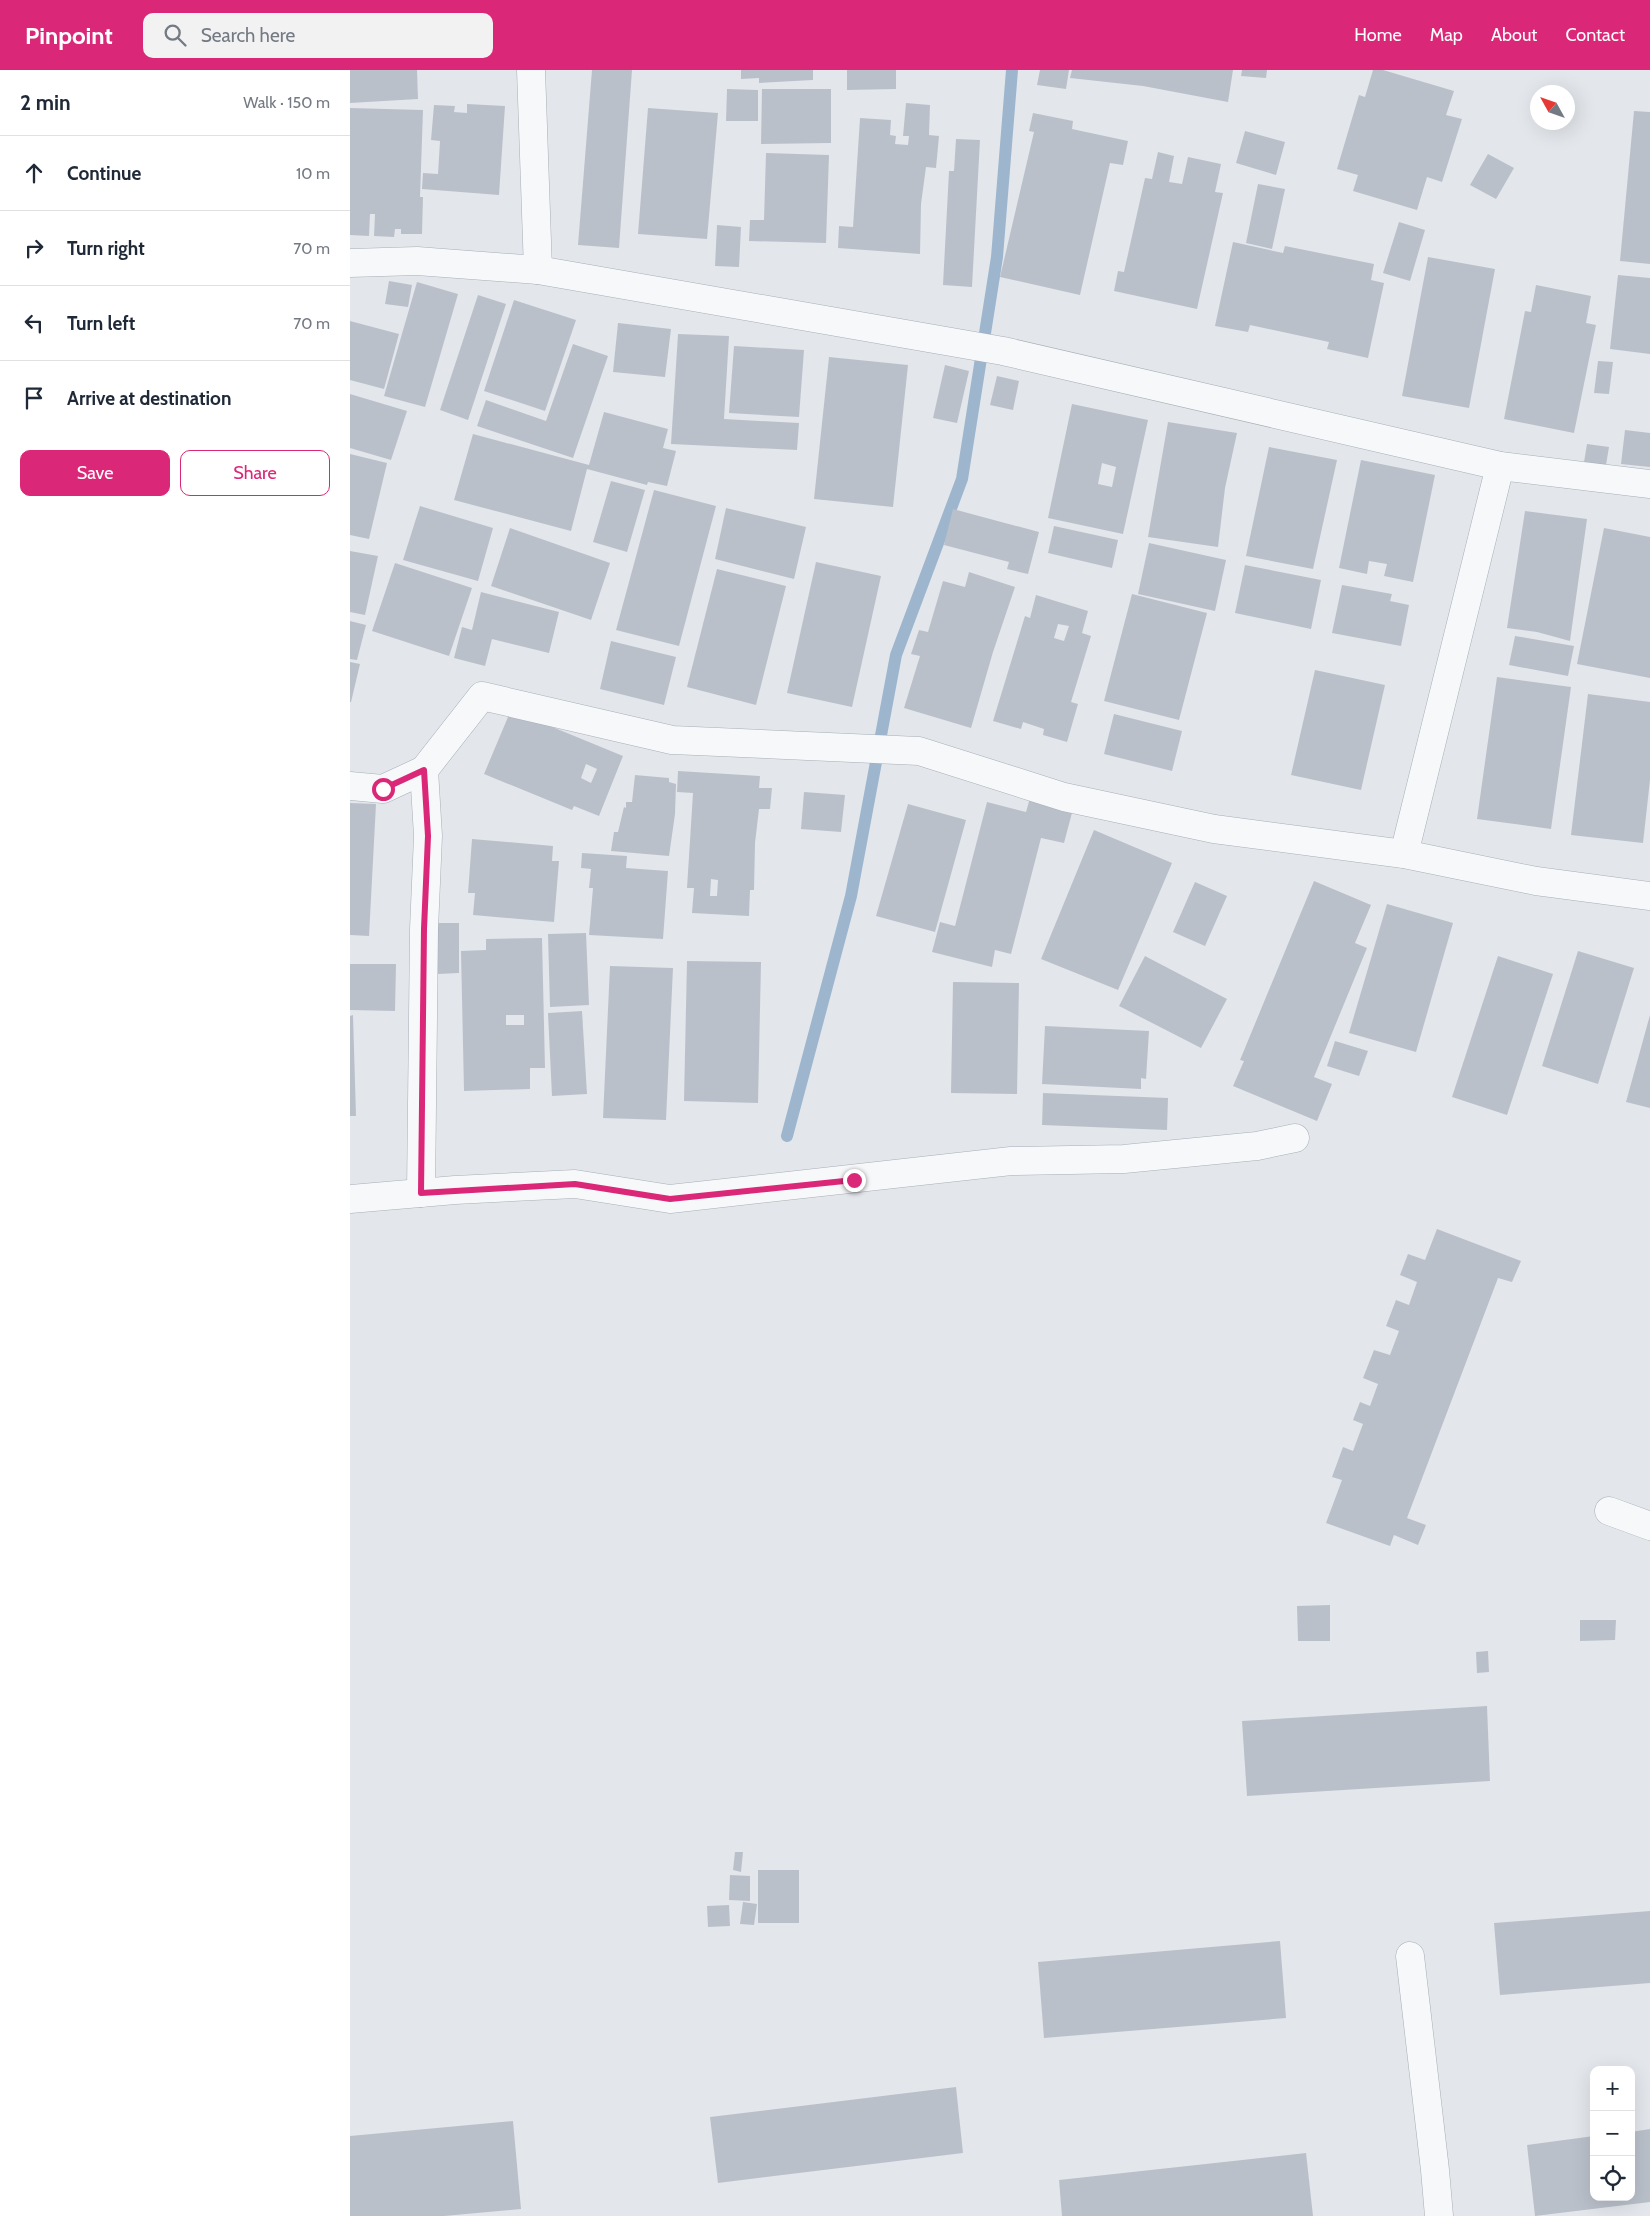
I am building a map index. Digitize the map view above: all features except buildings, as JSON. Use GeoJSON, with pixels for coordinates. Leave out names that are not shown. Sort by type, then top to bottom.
{"type":"FeatureCollection","features":[{"type":"Feature","properties":{"kind":"street"},"geometry":{"type":"LineString","coordinates":[[531,70],[538,270]]}},
{"type":"Feature","properties":{"kind":"street"},"geometry":{"type":"LineString","coordinates":[[350,263],[417,261],[538,270],[1003,352],[1500,466],[1650,484]]}},
{"type":"Feature","properties":{"kind":"street"},"geometry":{"type":"LineString","coordinates":[[1404,854],[1500,466]]}},
{"type":"Feature","properties":{"kind":"street"},"geometry":{"type":"LineString","coordinates":[[350,786],[383,789],[424,770],[482,696],[672,740],[920,751],[1064,797],[1214,829],[1404,854],[1536,881],[1650,896]]}},
{"type":"Feature","properties":{"kind":"street"},"geometry":{"type":"LineString","coordinates":[[421,1193],[424,929],[428,836],[424,770]]}},
{"type":"Feature","properties":{"kind":"street"},"geometry":{"type":"LineString","coordinates":[[350,1199],[575,1184],[670,1199],[1012,1161],[1124,1159],[1257,1146],[1295,1138]]}},
{"type":"Feature","properties":{"kind":"street"},"geometry":{"type":"LineString","coordinates":[[1610,1511],[1650,1526]]}},
{"type":"Feature","properties":{"kind":"street"},"geometry":{"type":"LineString","coordinates":[[1410,1956],[1439,2216]]}},
{"type":"Feature","properties":{"kind":"waterway"},"geometry":{"type":"LineString","coordinates":[[787,1136],[851,896],[896,655],[962,479],[997,257],[1012,70]]}},
{"type":"Feature","properties":{"kind":"route"},"geometry":{"type":"LineString","coordinates":[[383,789],[424,770],[428,836],[424,929],[421,1193],[575,1184],[670,1199],[854,1180]]}}]}
